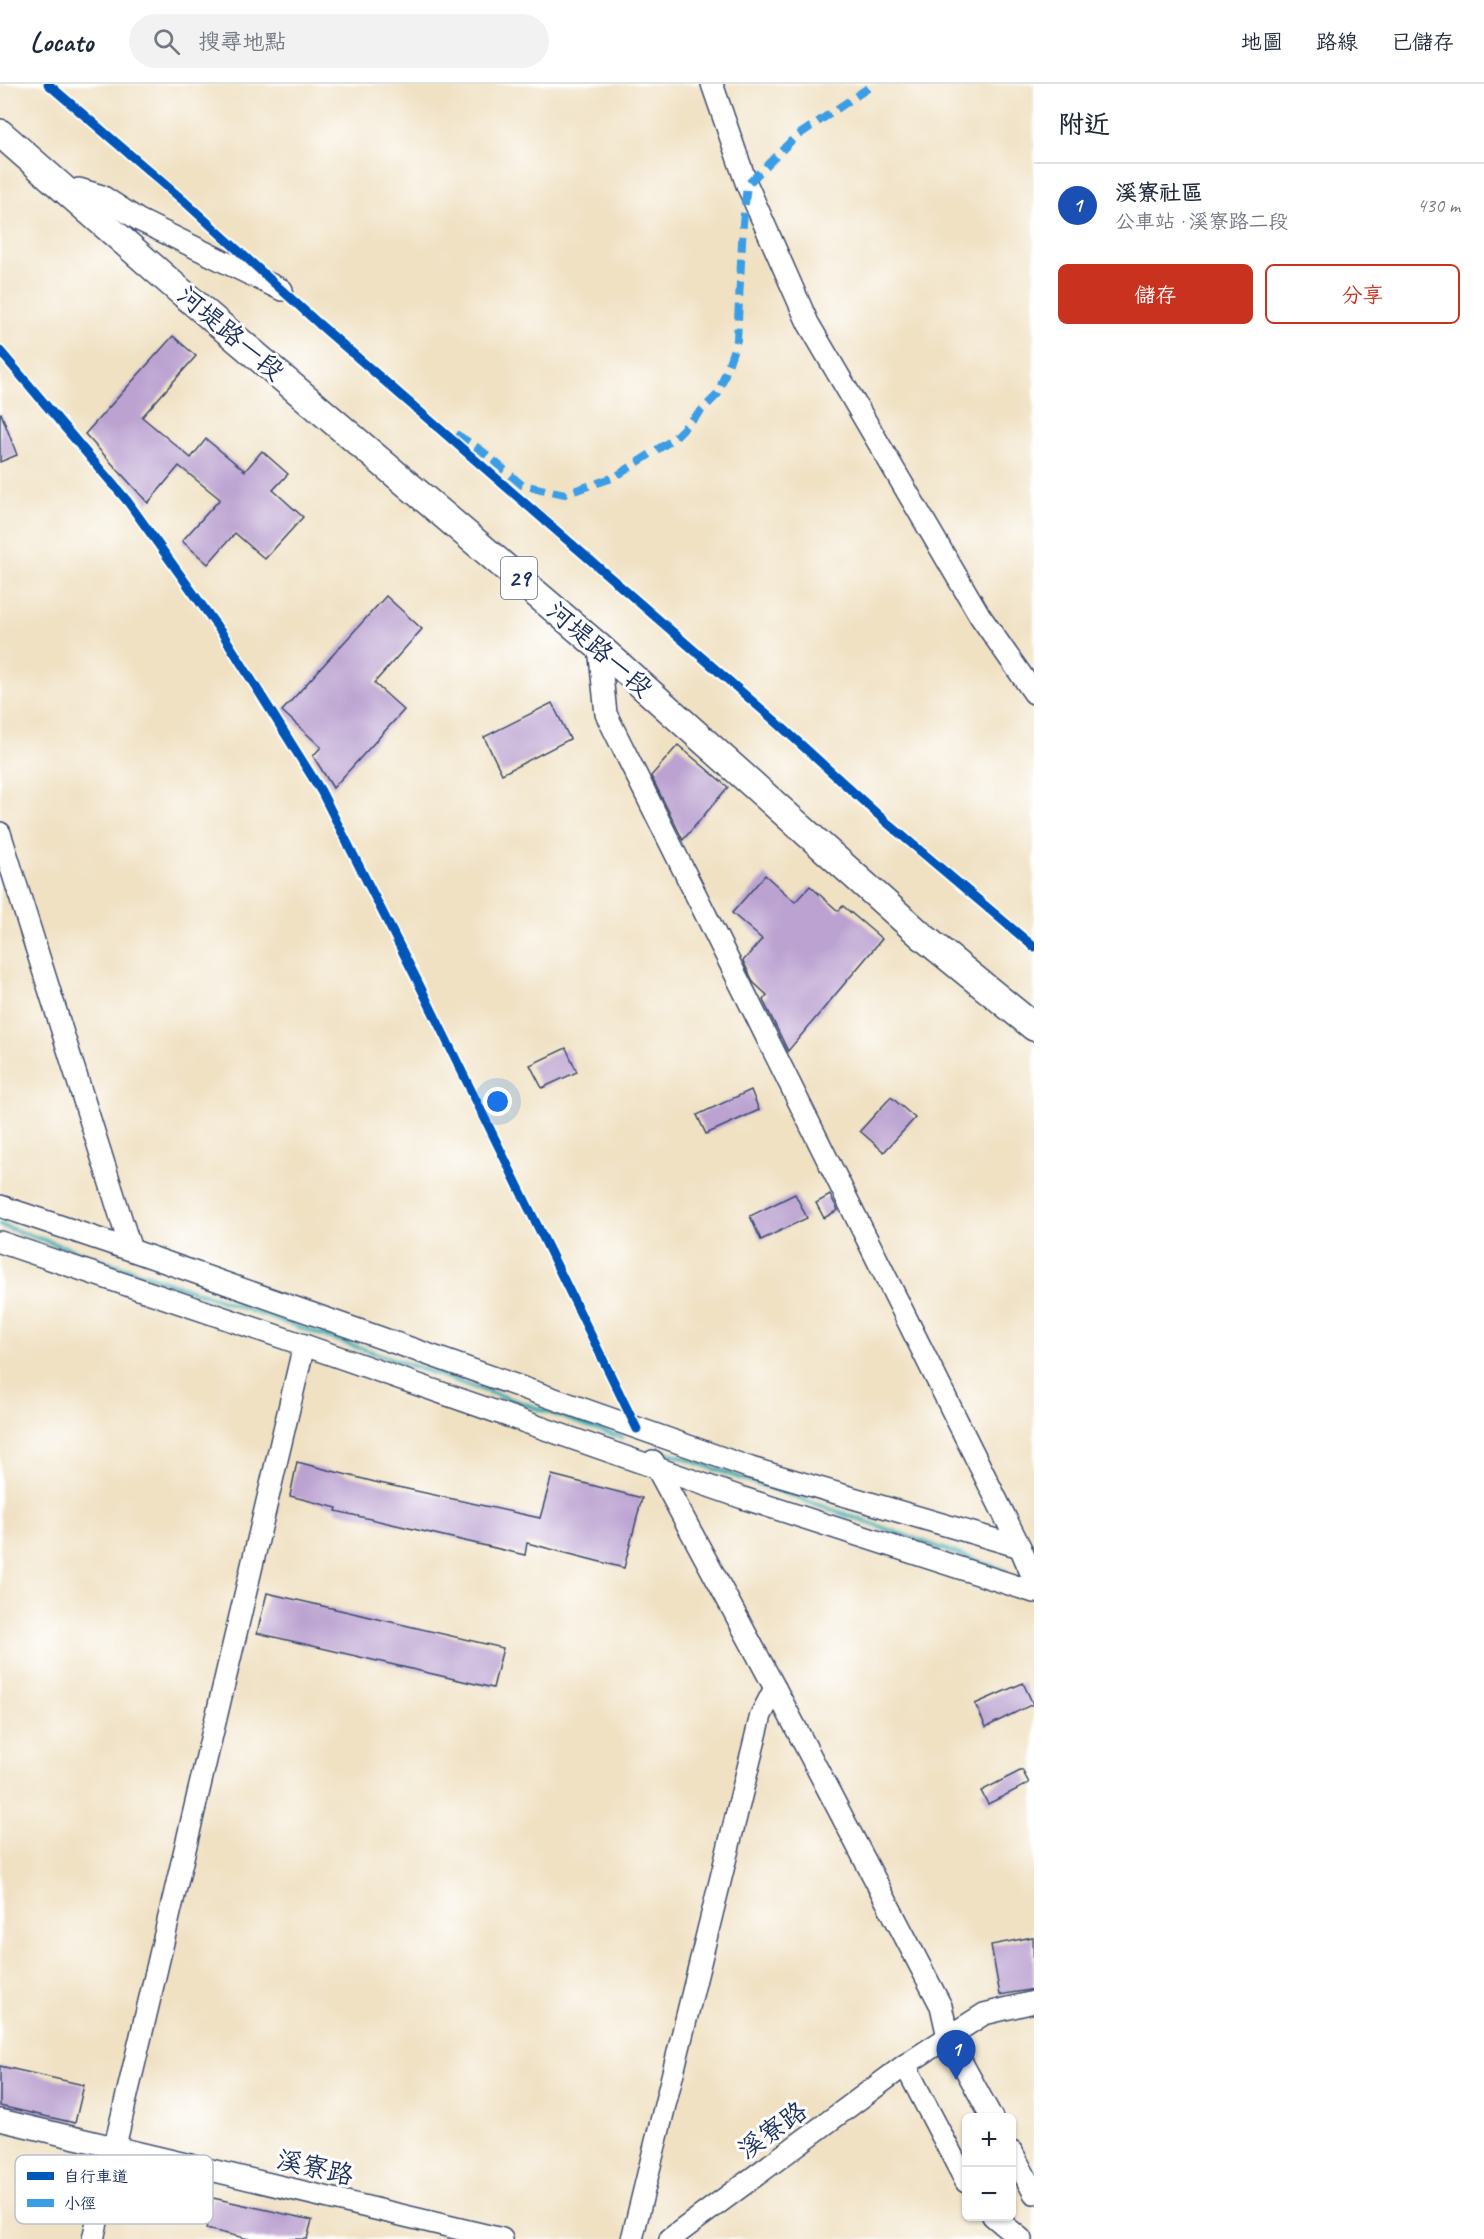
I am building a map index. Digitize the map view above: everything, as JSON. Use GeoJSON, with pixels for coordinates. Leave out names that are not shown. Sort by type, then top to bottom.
{"type":"FeatureCollection","features":[{"type":"Feature","properties":{"kind":"main road","name":"河堤路一段"},"geometry":{"type":"LineString","coordinates":[[0,133],[179,290],[599,647],[922,936],[1034,1027]]}},
{"type":"Feature","properties":{"kind":"street"},"geometry":{"type":"LineString","coordinates":[[712,84],[747,185],[808,323],[980,616],[1034,693]]}},
{"type":"Feature","properties":{"kind":"street"},"geometry":{"type":"LineString","coordinates":[[71,195],[79,189],[102,196],[149,225],[282,290]]}},
{"type":"Feature","properties":{"kind":"street"},"geometry":{"type":"LineString","coordinates":[[599,647],[606,714],[1020,1547],[1034,1580]]}},
{"type":"Feature","properties":{"kind":"street"},"geometry":{"type":"LineString","coordinates":[[0,833],[131,1250]]}},
{"type":"Feature","properties":{"kind":"street"},"geometry":{"type":"LineString","coordinates":[[0,1206],[751,1468],[1020,1547]]}},
{"type":"Feature","properties":{"kind":"street"},"geometry":{"type":"LineString","coordinates":[[0,1242],[743,1498],[1034,1592]]}},
{"type":"Feature","properties":{"kind":"street"},"geometry":{"type":"LineString","coordinates":[[113,2155],[304,1345]]}},
{"type":"Feature","properties":{"kind":"street"},"geometry":{"type":"LineString","coordinates":[[637,1429],[941,2006],[948,2037],[989,2113]]}},
{"type":"Feature","properties":{"kind":"street"},"geometry":{"type":"LineString","coordinates":[[632,2239],[760,1715],[775,1688]]}},
{"type":"Feature","properties":{"kind":"street","name":"溪寮路"},"geometry":{"type":"LineString","coordinates":[[670,2239],[905,2065],[948,2037],[984,2014],[1034,2002]]}},
{"type":"Feature","properties":{"kind":"street"},"geometry":{"type":"LineString","coordinates":[[905,2065],[962,2174]]}},
{"type":"Feature","properties":{"kind":"street","name":"溪寮路"},"geometry":{"type":"LineString","coordinates":[[0,2120],[149,2155]]}},
{"type":"Feature","properties":{"kind":"street"},"geometry":{"type":"LineString","coordinates":[[1016,2159],[1031,2180]]}},
{"type":"Feature","properties":{"kind":"street","name":"溪寮路"},"geometry":{"type":"LineString","coordinates":[[213,2170],[502,2239]]}},
{"type":"Feature","properties":{"kind":"street"},"geometry":{"type":"LineString","coordinates":[[998,2221],[1022,2239]]}},
{"type":"Feature","properties":{"kind":"street"},"geometry":{"type":"LineString","coordinates":[[93,2239],[97,2224]]}},
{"type":"Feature","properties":{"kind":"building"},"geometry":{"type":"Polygon","coordinates":[[[173,336],[196,356],[142,417],[191,458],[206,439],[245,471],[262,451],[288,474],[273,490],[303,517],[265,559],[235,533],[208,564],[182,541],[220,499],[179,466],[148,503],[85,434],[173,336]]]}},
{"type":"Feature","properties":{"kind":"building"},"geometry":{"type":"Polygon","coordinates":[[[0,414],[17,455],[0,462],[0,414]]]}},
{"type":"Feature","properties":{"kind":"building"},"geometry":{"type":"Polygon","coordinates":[[[386,596],[422,629],[374,683],[404,710],[333,788],[313,756],[321,747],[282,711],[386,596]]]}},
{"type":"Feature","properties":{"kind":"building"},"geometry":{"type":"Polygon","coordinates":[[[552,703],[570,739],[502,774],[484,737],[552,703]]]}},
{"type":"Feature","properties":{"kind":"building"},"geometry":{"type":"Polygon","coordinates":[[[678,745],[728,787],[683,840],[651,776],[678,745]]]}},
{"type":"Feature","properties":{"kind":"building"},"geometry":{"type":"Polygon","coordinates":[[[765,875],[795,902],[810,886],[838,911],[843,906],[882,939],[788,1051],[763,1000],[767,995],[754,983],[743,961],[762,939],[732,913],[765,875]]]}},
{"type":"Feature","properties":{"kind":"building"},"geometry":{"type":"Polygon","coordinates":[[[566,1048],[577,1072],[542,1088],[530,1065],[566,1048]]]}},
{"type":"Feature","properties":{"kind":"building"},"geometry":{"type":"Polygon","coordinates":[[[751,1090],[759,1110],[706,1134],[697,1115],[751,1090]]]}},
{"type":"Feature","properties":{"kind":"building"},"geometry":{"type":"Polygon","coordinates":[[[891,1097],[915,1118],[884,1152],[860,1131],[891,1097]]]}},
{"type":"Feature","properties":{"kind":"building"},"geometry":{"type":"Polygon","coordinates":[[[795,1194],[807,1218],[761,1240],[750,1216],[795,1194]]]}},
{"type":"Feature","properties":{"kind":"building"},"geometry":{"type":"Polygon","coordinates":[[[830,1195],[838,1210],[824,1218],[816,1203],[830,1195]]]}},
{"type":"Feature","properties":{"kind":"building"},"geometry":{"type":"Polygon","coordinates":[[[297,1462],[375,1482],[540,1518],[552,1475],[642,1498],[624,1568],[527,1543],[525,1555],[336,1511],[337,1508],[290,1496],[297,1462]]]}},
{"type":"Feature","properties":{"kind":"building"},"geometry":{"type":"Polygon","coordinates":[[[267,1593],[503,1648],[493,1688],[257,1633],[267,1593]]]}},
{"type":"Feature","properties":{"kind":"building"},"geometry":{"type":"Polygon","coordinates":[[[1023,1683],[1033,1704],[986,1727],[975,1704],[1023,1683]]]}},
{"type":"Feature","properties":{"kind":"building"},"geometry":{"type":"Polygon","coordinates":[[[1022,1770],[1029,1783],[988,1804],[981,1791],[1022,1770]]]}},
{"type":"Feature","properties":{"kind":"building"},"geometry":{"type":"Polygon","coordinates":[[[1033,1937],[1034,1989],[1000,1995],[991,1945],[1033,1937]]]}},
{"type":"Feature","properties":{"kind":"building"},"geometry":{"type":"Polygon","coordinates":[[[0,2066],[84,2085],[75,2123],[0,2106],[0,2066]]]}},
{"type":"Feature","properties":{"kind":"building"},"geometry":{"type":"Polygon","coordinates":[[[213,2198],[312,2220],[307,2239],[249,2239],[206,2229],[207,2224],[213,2224],[213,2198]]]}},
{"type":"Feature","properties":{"kind":"waterway"},"geometry":{"type":"LineString","coordinates":[[0,1225],[621,1437]]}},
{"type":"Feature","properties":{"kind":"waterway"},"geometry":{"type":"LineString","coordinates":[[664,1451],[1006,1571]]}},
{"type":"Feature","properties":{"kind":"marked path"},"geometry":{"type":"LineString","coordinates":[[456,434],[481,450],[522,485],[565,494],[615,477],[672,440],[718,394],[737,340],[747,185],[794,138],[874,84]]}},
{"type":"Feature","properties":{"kind":"cycle path"},"geometry":{"type":"LineString","coordinates":[[48,84],[185,202],[319,324],[774,720],[885,821],[1034,947]]}},
{"type":"Feature","properties":{"kind":"cycle path"},"geometry":{"type":"LineString","coordinates":[[0,351],[128,502],[224,636],[321,791],[417,980],[637,1429]]}},
{"type":"Feature","properties":{"kind":"place","name":"溪寮社區"},"geometry":{"type":"Point","coordinates":[956,2080]}}]}
